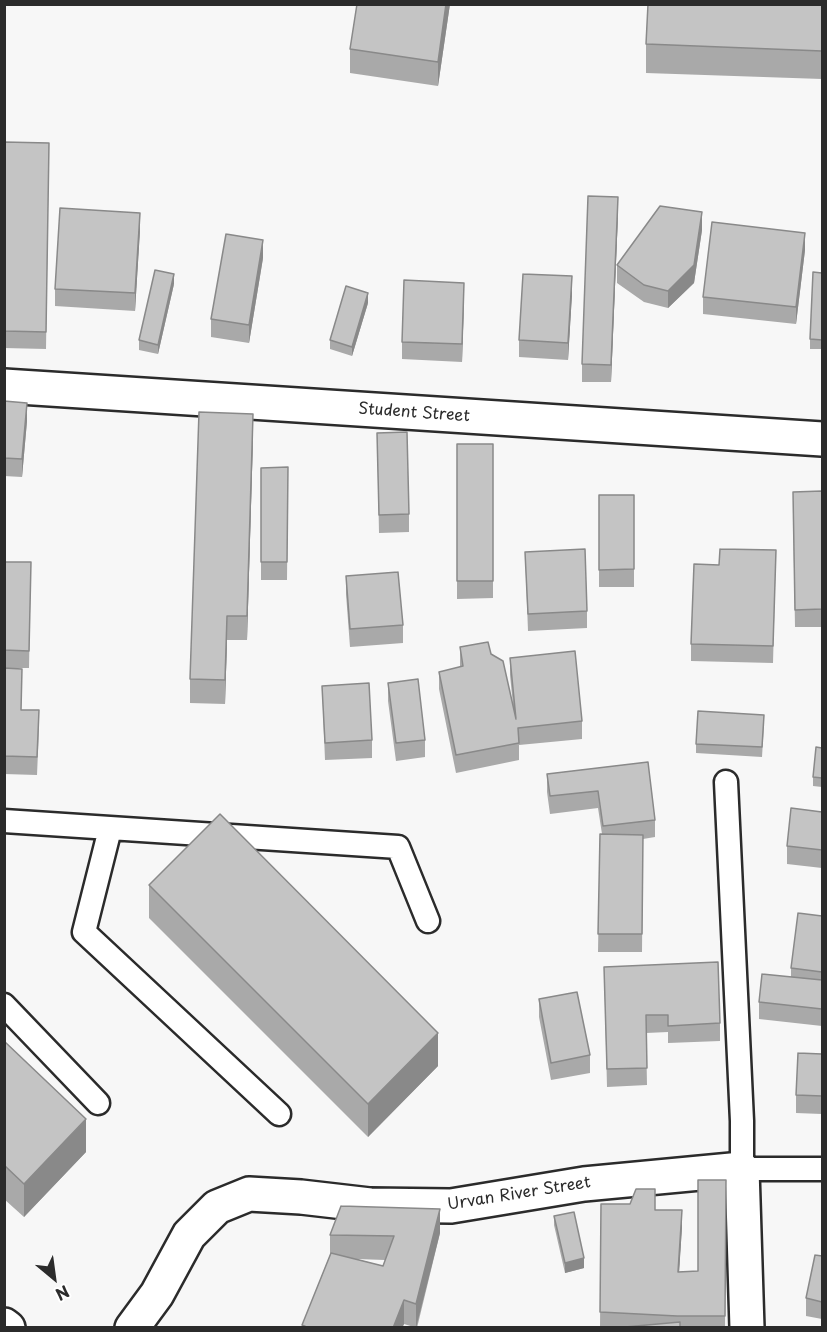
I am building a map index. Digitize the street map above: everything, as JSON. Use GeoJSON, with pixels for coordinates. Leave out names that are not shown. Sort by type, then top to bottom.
{"type":"FeatureCollection","features":[{"type":"Feature","properties":{"kind":"street","name":"Student Street"},"geometry":{"type":"LineString","coordinates":[[4,386],[822,439]]}},
{"type":"Feature","properties":{"kind":"street","name":"Urvan River Street"},"geometry":{"type":"LineString","coordinates":[[132,1328],[157,1294],[189,1235],[217,1207],[249,1194],[370,1205],[451,1206],[584,1184],[742,1169]]}},
{"type":"Feature","properties":{"kind":"street"},"geometry":{"type":"LineString","coordinates":[[742,1169],[747,1328]]}},
{"type":"Feature","properties":{"kind":"lane"},"geometry":{"type":"LineString","coordinates":[[726,782],[742,1169],[822,1169]]}},
{"type":"Feature","properties":{"kind":"lane"},"geometry":{"type":"LineString","coordinates":[[4,820],[398,847],[428,921]]}},
{"type":"Feature","properties":{"kind":"lane"},"geometry":{"type":"LineString","coordinates":[[110,829],[84,932],[279,1114]]}},
{"type":"Feature","properties":{"kind":"lane"},"geometry":{"type":"LineString","coordinates":[[4,1005],[98,1103]]}},
{"type":"Feature","properties":{"kind":"building"},"geometry":{"type":"Polygon","coordinates":[[[357,4],[446,4],[438,62],[350,49],[357,4]]]}},
{"type":"Feature","properties":{"kind":"building"},"geometry":{"type":"Polygon","coordinates":[[[648,4],[822,4],[822,51],[646,44],[648,4]]]}},
{"type":"Feature","properties":{"kind":"building"},"geometry":{"type":"Polygon","coordinates":[[[4,142],[49,143],[46,332],[4,331],[4,142]]]}},
{"type":"Feature","properties":{"kind":"building"},"geometry":{"type":"Polygon","coordinates":[[[588,196],[618,197],[611,365],[582,364],[588,196]]]}},
{"type":"Feature","properties":{"kind":"building"},"geometry":{"type":"Polygon","coordinates":[[[660,206],[702,212],[694,265],[668,291],[644,285],[617,265],[660,206]]]}},
{"type":"Feature","properties":{"kind":"building"},"geometry":{"type":"Polygon","coordinates":[[[60,208],[140,213],[135,293],[55,289],[60,208]]]}},
{"type":"Feature","properties":{"kind":"building"},"geometry":{"type":"Polygon","coordinates":[[[712,222],[805,233],[796,307],[703,297],[712,222]]]}},
{"type":"Feature","properties":{"kind":"building"},"geometry":{"type":"Polygon","coordinates":[[[226,234],[263,240],[249,325],[211,319],[226,234]]]}},
{"type":"Feature","properties":{"kind":"building"},"geometry":{"type":"Polygon","coordinates":[[[155,270],[174,274],[158,345],[139,340],[155,270]]]}},
{"type":"Feature","properties":{"kind":"building"},"geometry":{"type":"Polygon","coordinates":[[[813,272],[822,273],[822,340],[810,339],[813,272]]]}},
{"type":"Feature","properties":{"kind":"building"},"geometry":{"type":"Polygon","coordinates":[[[523,274],[572,276],[568,343],[519,340],[523,274]]]}},
{"type":"Feature","properties":{"kind":"building"},"geometry":{"type":"Polygon","coordinates":[[[404,280],[464,283],[462,344],[402,342],[404,280]]]}},
{"type":"Feature","properties":{"kind":"building"},"geometry":{"type":"Polygon","coordinates":[[[346,286],[368,293],[352,347],[330,340],[346,286]]]}},
{"type":"Feature","properties":{"kind":"building"},"geometry":{"type":"Polygon","coordinates":[[[4,401],[27,403],[22,459],[4,458],[4,401]]]}},
{"type":"Feature","properties":{"kind":"building"},"geometry":{"type":"Polygon","coordinates":[[[199,412],[253,414],[247,616],[227,616],[225,680],[190,679],[199,412]]]}},
{"type":"Feature","properties":{"kind":"building"},"geometry":{"type":"Polygon","coordinates":[[[407,432],[409,514],[379,515],[377,433],[407,432]]]}},
{"type":"Feature","properties":{"kind":"building"},"geometry":{"type":"Polygon","coordinates":[[[457,444],[493,444],[493,581],[457,581],[457,444]]]}},
{"type":"Feature","properties":{"kind":"building"},"geometry":{"type":"Polygon","coordinates":[[[288,467],[287,562],[261,562],[261,468],[288,467]]]}},
{"type":"Feature","properties":{"kind":"building"},"geometry":{"type":"Polygon","coordinates":[[[822,491],[822,609],[795,610],[793,492],[822,491]]]}},
{"type":"Feature","properties":{"kind":"building"},"geometry":{"type":"Polygon","coordinates":[[[599,495],[634,495],[634,569],[599,570],[599,495]]]}},
{"type":"Feature","properties":{"kind":"building"},"geometry":{"type":"Polygon","coordinates":[[[585,549],[587,611],[528,614],[525,552],[585,549]]]}},
{"type":"Feature","properties":{"kind":"building"},"geometry":{"type":"Polygon","coordinates":[[[720,549],[776,550],[773,646],[691,644],[694,564],[719,565],[720,549]]]}},
{"type":"Feature","properties":{"kind":"building"},"geometry":{"type":"Polygon","coordinates":[[[4,562],[31,562],[29,651],[4,650],[4,562]]]}},
{"type":"Feature","properties":{"kind":"building"},"geometry":{"type":"Polygon","coordinates":[[[398,572],[403,625],[350,629],[346,576],[398,572]]]}},
{"type":"Feature","properties":{"kind":"building"},"geometry":{"type":"Polygon","coordinates":[[[488,642],[491,654],[503,661],[516,719],[510,658],[575,651],[582,721],[518,728],[519,743],[456,755],[439,672],[463,666],[460,647],[488,642]]]}},
{"type":"Feature","properties":{"kind":"building"},"geometry":{"type":"Polygon","coordinates":[[[4,668],[22,669],[21,710],[39,710],[37,757],[4,756],[4,668]]]}},
{"type":"Feature","properties":{"kind":"building"},"geometry":{"type":"Polygon","coordinates":[[[418,679],[425,740],[396,743],[388,683],[418,679]]]}},
{"type":"Feature","properties":{"kind":"building"},"geometry":{"type":"Polygon","coordinates":[[[369,683],[372,740],[325,743],[322,686],[369,683]]]}},
{"type":"Feature","properties":{"kind":"building"},"geometry":{"type":"Polygon","coordinates":[[[698,711],[764,715],[762,747],[696,744],[698,711]]]}},
{"type":"Feature","properties":{"kind":"building"},"geometry":{"type":"Polygon","coordinates":[[[816,747],[822,748],[822,778],[813,777],[816,747]]]}},
{"type":"Feature","properties":{"kind":"building"},"geometry":{"type":"Polygon","coordinates":[[[648,762],[655,820],[603,826],[598,791],[550,796],[547,774],[648,762]]]}},
{"type":"Feature","properties":{"kind":"building"},"geometry":{"type":"Polygon","coordinates":[[[791,808],[822,812],[822,850],[787,846],[791,808]]]}},
{"type":"Feature","properties":{"kind":"building"},"geometry":{"type":"Polygon","coordinates":[[[220,814],[438,1033],[368,1104],[149,885],[220,814]]]}},
{"type":"Feature","properties":{"kind":"building"},"geometry":{"type":"Polygon","coordinates":[[[600,834],[643,835],[642,934],[598,934],[600,834]]]}},
{"type":"Feature","properties":{"kind":"building"},"geometry":{"type":"Polygon","coordinates":[[[798,913],[822,916],[822,972],[791,968],[798,913]]]}},
{"type":"Feature","properties":{"kind":"building"},"geometry":{"type":"Polygon","coordinates":[[[718,962],[720,1023],[668,1026],[668,1015],[646,1015],[647,1068],[607,1069],[604,967],[718,962]]]}},
{"type":"Feature","properties":{"kind":"building"},"geometry":{"type":"Polygon","coordinates":[[[762,974],[822,980],[822,1009],[759,1002],[762,974]]]}},
{"type":"Feature","properties":{"kind":"building"},"geometry":{"type":"Polygon","coordinates":[[[577,992],[590,1055],[551,1063],[539,999],[577,992]]]}},
{"type":"Feature","properties":{"kind":"building"},"geometry":{"type":"Polygon","coordinates":[[[4,1041],[86,1119],[24,1184],[4,1165],[4,1041]]]}},
{"type":"Feature","properties":{"kind":"building"},"geometry":{"type":"Polygon","coordinates":[[[798,1053],[822,1054],[822,1096],[796,1095],[798,1053]]]}},
{"type":"Feature","properties":{"kind":"building"},"geometry":{"type":"Polygon","coordinates":[[[698,1180],[726,1180],[725,1316],[600,1312],[601,1204],[630,1204],[636,1189],[655,1189],[655,1210],[682,1210],[678,1272],[698,1271],[698,1180]]]}},
{"type":"Feature","properties":{"kind":"building"},"geometry":{"type":"Polygon","coordinates":[[[341,1206],[440,1209],[416,1304],[404,1300],[393,1328],[309,1328],[302,1325],[331,1253],[383,1266],[394,1236],[330,1235],[341,1206]]]}},
{"type":"Feature","properties":{"kind":"building"},"geometry":{"type":"Polygon","coordinates":[[[574,1212],[584,1258],[565,1263],[554,1216],[574,1212]]]}},
{"type":"Feature","properties":{"kind":"building"},"geometry":{"type":"Polygon","coordinates":[[[815,1255],[822,1256],[822,1302],[806,1298],[815,1255]]]}},
{"type":"Feature","properties":{"kind":"building"},"geometry":{"type":"Polygon","coordinates":[[[680,1322],[680,1328],[614,1328],[680,1322]]]}}]}
